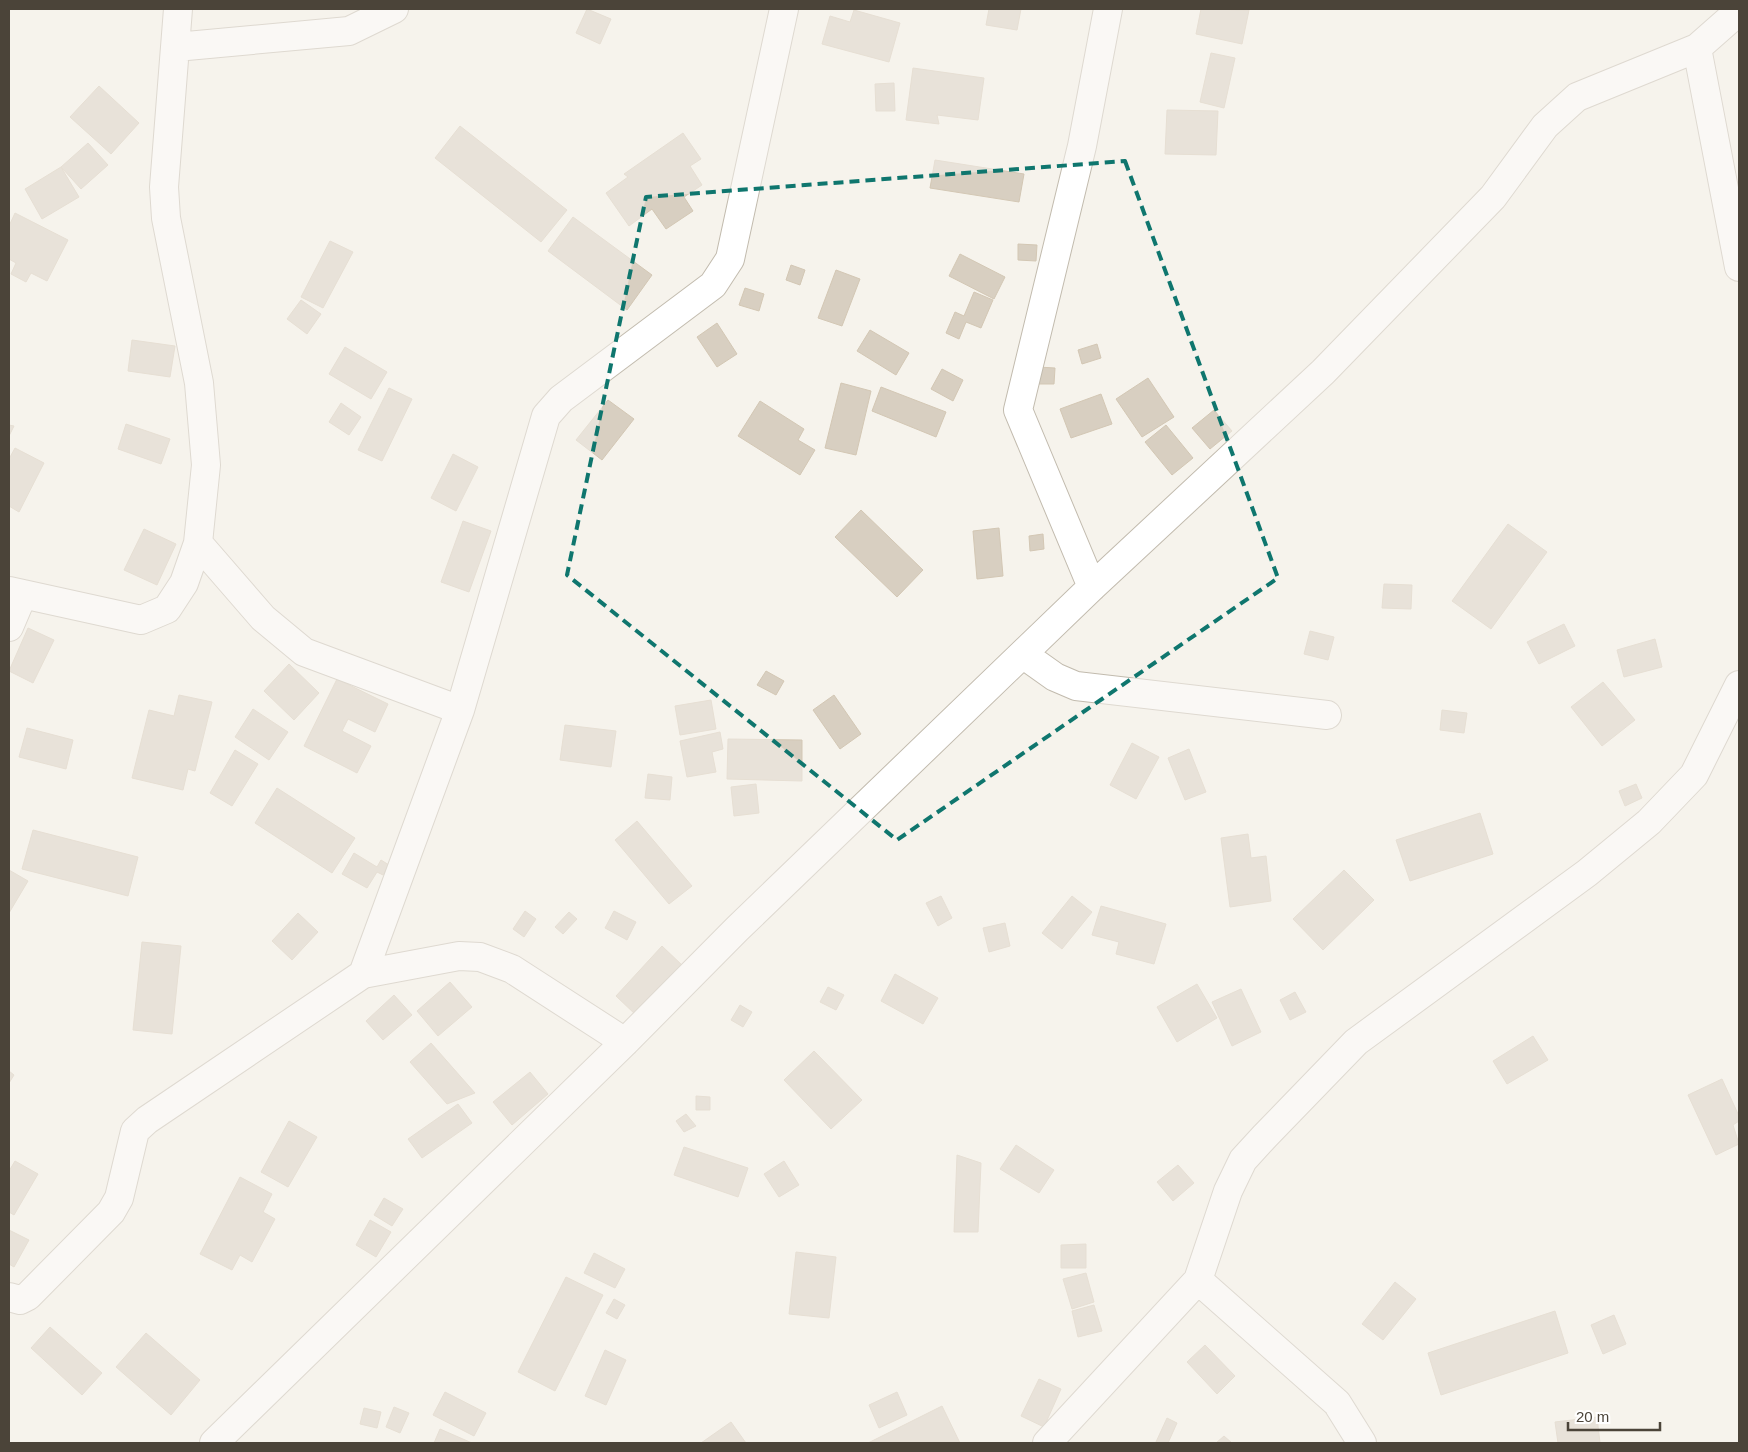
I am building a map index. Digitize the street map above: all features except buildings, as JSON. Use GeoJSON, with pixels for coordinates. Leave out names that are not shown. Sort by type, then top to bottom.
{"type":"FeatureCollection","features":[{"type":"Feature","properties":{"kind":"street"},"geometry":{"type":"LineString","coordinates":[[9,628],[16,592],[141,620],[166,609],[184,583],[198,543],[206,465],[199,383],[166,218],[164,187],[178,9]]}},
{"type":"Feature","properties":{"kind":"street"},"geometry":{"type":"LineString","coordinates":[[176,47],[349,32],[394,9]]}},
{"type":"Feature","properties":{"kind":"street"},"geometry":{"type":"LineString","coordinates":[[363,974],[460,710],[541,426],[550,409],[713,285],[730,259],[784,9]]}},
{"type":"Feature","properties":{"kind":"street"},"geometry":{"type":"LineString","coordinates":[[1092,587],[1018,410],[1082,146],[1108,9]]}},
{"type":"Feature","properties":{"kind":"street"},"geometry":{"type":"LineString","coordinates":[[214,1443],[625,1042],[737,929],[1024,655],[1092,587],[1323,372],[1493,197],[1545,126],[1577,97],[1697,48],[1739,11]]}},
{"type":"Feature","properties":{"kind":"street"},"geometry":{"type":"LineString","coordinates":[[1697,48],[1739,267]]}},
{"type":"Feature","properties":{"kind":"street"},"geometry":{"type":"LineString","coordinates":[[198,543],[263,618],[304,652],[460,710]]}},
{"type":"Feature","properties":{"kind":"street"},"geometry":{"type":"LineString","coordinates":[[1024,655],[1055,677],[1076,686],[1327,715]]}},
{"type":"Feature","properties":{"kind":"street"},"geometry":{"type":"LineString","coordinates":[[1047,1443],[1198,1280],[1228,1190],[1243,1160],[1356,1042],[1587,873],[1649,822],[1694,775],[1739,685]]}},
{"type":"Feature","properties":{"kind":"street"},"geometry":{"type":"LineString","coordinates":[[9,1297],[20,1300],[28,1296],[111,1212],[119,1198],[135,1131],[147,1120],[363,974],[459,956],[480,956],[512,969],[625,1042]]}},
{"type":"Feature","properties":{"kind":"street"},"geometry":{"type":"LineString","coordinates":[[1198,1280],[1337,1403],[1362,1443]]}},
{"type":"Feature","properties":{"kind":"highlighted area"},"geometry":{"type":"Polygon","coordinates":[[[1125,161],[1278,578],[897,840],[567,575],[646,197],[1125,161]]]}}]}
